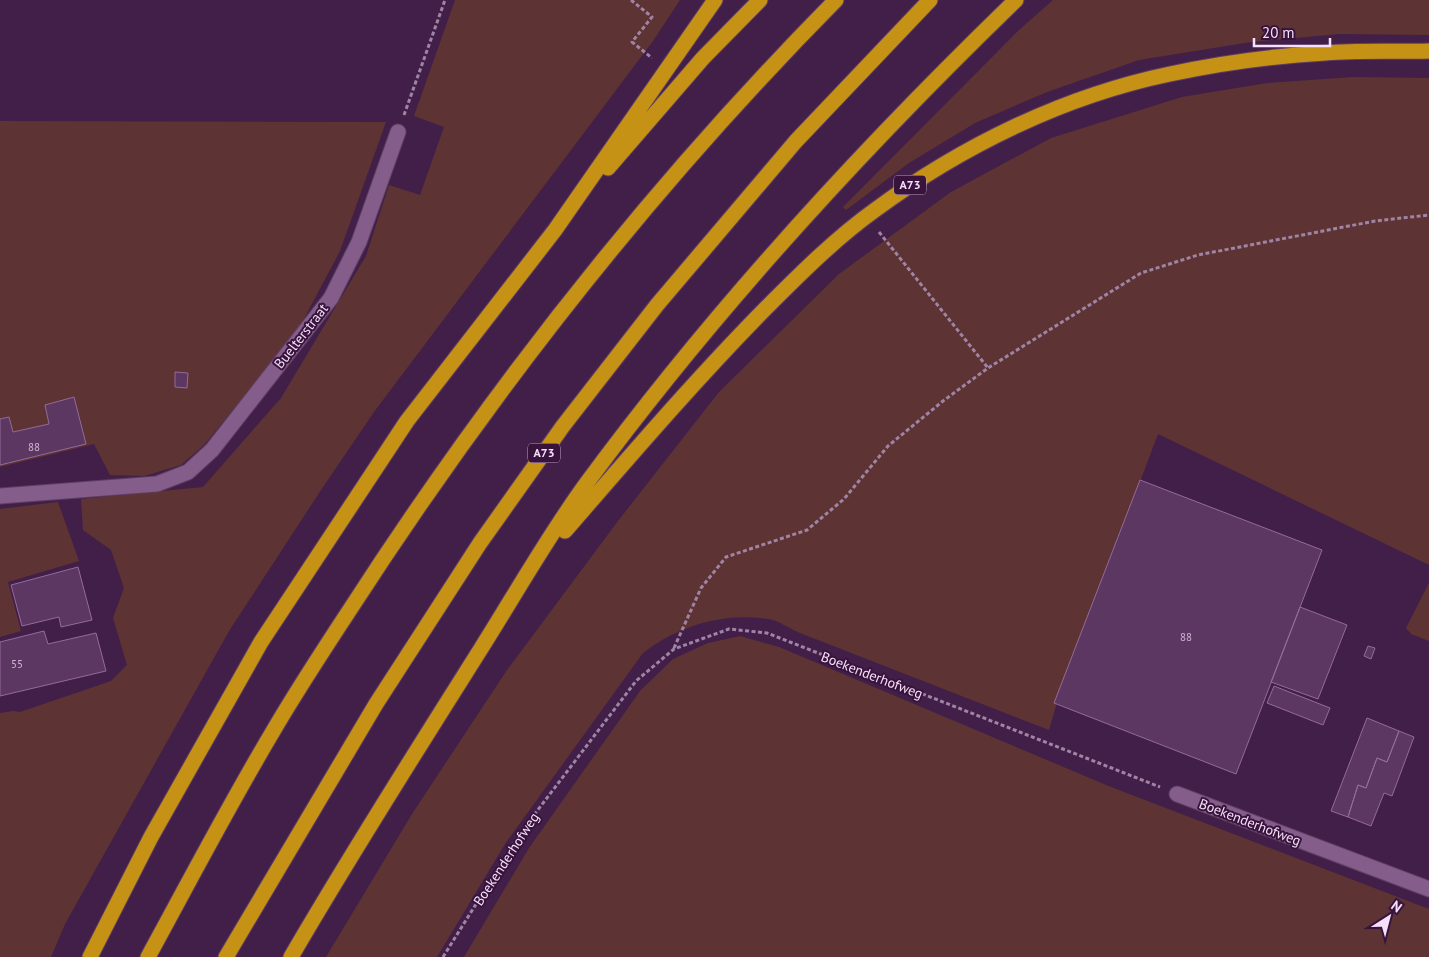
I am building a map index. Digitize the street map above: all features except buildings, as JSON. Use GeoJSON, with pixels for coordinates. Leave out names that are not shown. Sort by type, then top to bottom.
{"type":"FeatureCollection","features":[{"type":"Feature","properties":{"kind":"highway"},"geometry":{"type":"LineString","coordinates":[[90,957],[151,837],[261,642],[408,420],[555,230],[715,0]]}},
{"type":"Feature","properties":{"kind":"highway"},"geometry":{"type":"LineString","coordinates":[[555,230],[703,58],[760,0]]}},
{"type":"Feature","properties":{"kind":"highway"},"geometry":{"type":"LineString","coordinates":[[148,957],[273,731],[387,552],[458,450],[525,358],[640,215],[748,90],[836,0]]}},
{"type":"Feature","properties":{"kind":"highway","name":"A73"},"geometry":{"type":"LineString","coordinates":[[226,957],[376,704],[480,543],[563,426],[656,305],[796,141],[930,0]]}},
{"type":"Feature","properties":{"kind":"highway","name":"A73"},"geometry":{"type":"LineString","coordinates":[[292,957],[356,846],[584,486],[691,348],[855,162],[943,71],[1016,0]]}},
{"type":"Feature","properties":{"kind":"highway","name":"A73"},"geometry":{"type":"LineString","coordinates":[[529,572],[712,362],[804,270],[867,216],[944,162],[1002,133],[1106,91],[1169,74],[1247,60],[1326,52],[1429,51]]}},
{"type":"Feature","properties":{"kind":"street","name":"Buelterstraat"},"geometry":{"type":"LineString","coordinates":[[0,496],[157,484],[188,472],[212,450],[331,298],[359,242],[398,132]]}},
{"type":"Feature","properties":{"kind":"street","name":"Boekenderhofweg"},"geometry":{"type":"LineString","coordinates":[[1177,794],[1429,889]]}},
{"type":"Feature","properties":{"kind":"path"},"geometry":{"type":"LineString","coordinates":[[398,132],[445,0]]}},
{"type":"Feature","properties":{"kind":"path"},"geometry":{"type":"LineString","coordinates":[[631,0],[652,17],[632,42],[667,69]]}},
{"type":"Feature","properties":{"kind":"path"},"geometry":{"type":"LineString","coordinates":[[674,649],[701,588],[726,557],[807,530],[844,499],[888,446],[988,368],[1141,273],[1198,255],[1375,220],[1429,215]]}},
{"type":"Feature","properties":{"kind":"path"},"geometry":{"type":"LineString","coordinates":[[867,216],[988,368]]}},
{"type":"Feature","properties":{"kind":"path","name":"Boekenderhofweg"},"geometry":{"type":"LineString","coordinates":[[443,957],[522,832],[636,680],[674,649],[729,629],[767,634],[1177,794]]}},
{"type":"Feature","properties":{"kind":"shaded area"},"geometry":{"type":"Polygon","coordinates":[[[455,0],[680,0],[653,41],[374,412],[323,487],[229,631],[65,924],[51,957],[0,957],[0,713],[20,712],[111,681],[127,665],[113,618],[124,588],[111,550],[83,530],[81,499],[203,487],[281,398],[366,256],[389,185],[420,195],[444,127],[414,116],[455,0]]]}},
{"type":"Feature","properties":{"kind":"shaded area"},"geometry":{"type":"Polygon","coordinates":[[[1053,0],[1429,0],[1429,35],[1340,34],[1251,42],[1139,60],[1047,92],[975,123],[909,163],[846,210],[843,207],[1019,30],[1053,0]]]}},
{"type":"Feature","properties":{"kind":"shaded area"},"geometry":{"type":"Polygon","coordinates":[[[1354,77],[1429,78],[1429,565],[1158,434],[1058,699],[1049,730],[800,633],[772,620],[751,617],[702,623],[671,635],[643,653],[505,844],[437,957],[326,957],[412,814],[507,670],[618,521],[719,392],[839,274],[951,192],[1051,138],[1182,97],[1267,83],[1354,77]]]}},
{"type":"Feature","properties":{"kind":"shaded area"},"geometry":{"type":"Polygon","coordinates":[[[0,121],[386,122],[340,251],[298,330],[204,445],[181,465],[144,476],[110,475],[94,444],[0,467],[0,121]]]}},
{"type":"Feature","properties":{"kind":"shaded area"},"geometry":{"type":"Polygon","coordinates":[[[58,502],[79,561],[8,582],[21,631],[0,637],[0,509],[58,502]]]}},
{"type":"Feature","properties":{"kind":"shaded area"},"geometry":{"type":"Polygon","coordinates":[[[1429,583],[1429,641],[1411,634],[1406,628],[1429,583]]]}},
{"type":"Feature","properties":{"kind":"shaded area"},"geometry":{"type":"Polygon","coordinates":[[[740,636],[779,647],[1111,787],[1429,909],[1429,957],[464,957],[529,848],[640,691],[673,659],[708,643],[740,636]]]}}]}
